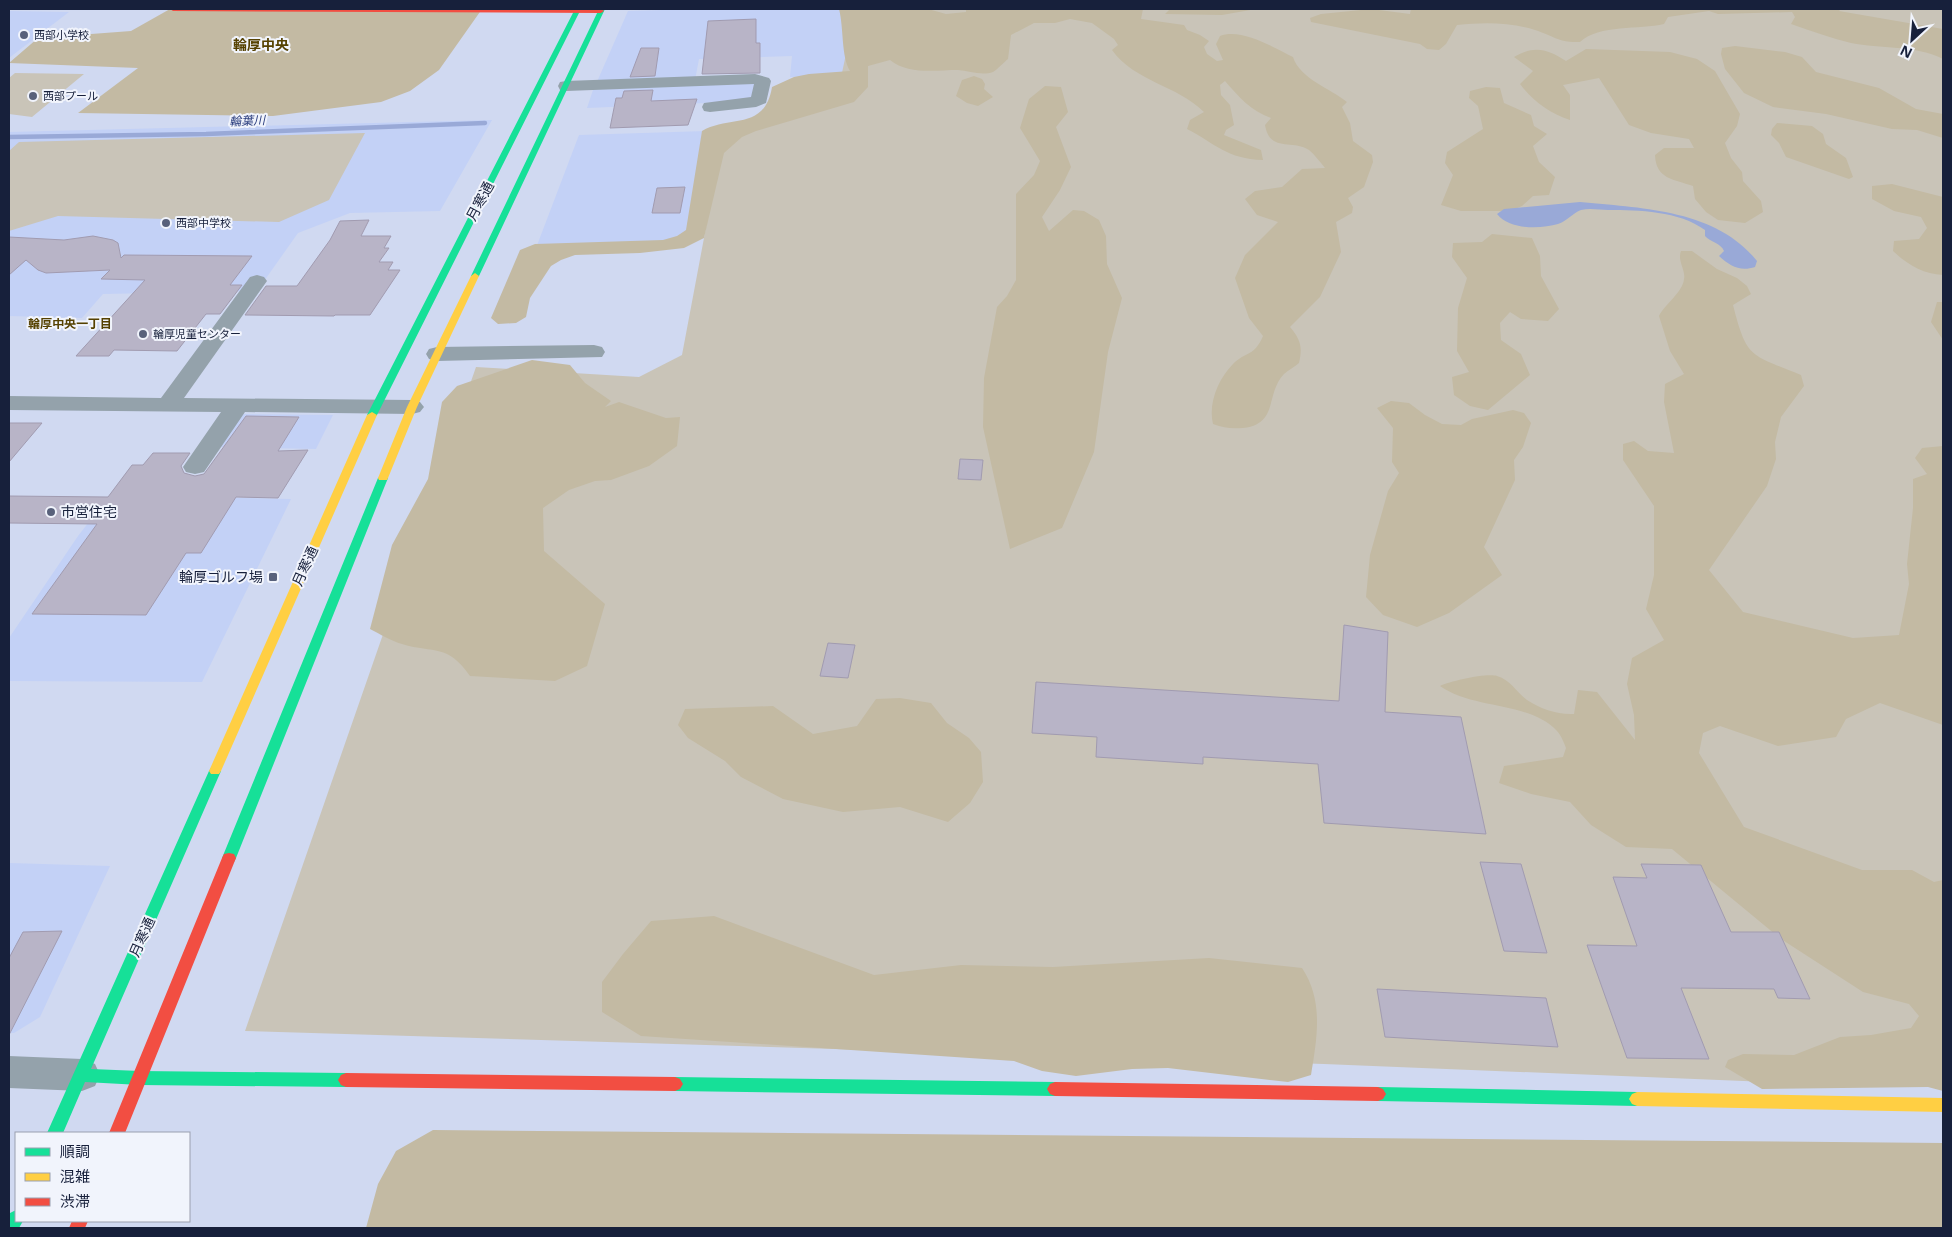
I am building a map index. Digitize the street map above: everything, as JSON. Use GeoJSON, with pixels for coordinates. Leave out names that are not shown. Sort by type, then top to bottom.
{"type":"FeatureCollection","features":[{"type":"Feature","properties":{"kind":"main road"},"geometry":{"type":"LineString","coordinates":[[173,9],[601,10]]}},
{"type":"Feature","properties":{"kind":"main road","name":"月寒通"},"geometry":{"type":"LineString","coordinates":[[55,1132],[281,617],[376,407],[578,10]]}},
{"type":"Feature","properties":{"kind":"main road","name":"月寒通"},"geometry":{"type":"LineString","coordinates":[[117,1132],[412,407],[601,10]]}},
{"type":"Feature","properties":{"kind":"main road"},"geometry":{"type":"LineString","coordinates":[[82,1075],[140,1078],[1236,1091],[1943,1105]]}},
{"type":"Feature","properties":{"kind":"street"},"geometry":{"type":"LineString","coordinates":[[566,86],[755,79],[763,81],[760,99],[756,102],[710,107]]}},
{"type":"Feature","properties":{"kind":"street"},"geometry":{"type":"LineString","coordinates":[[167,405],[257,282]]}},
{"type":"Feature","properties":{"kind":"street"},"geometry":{"type":"LineString","coordinates":[[436,354],[594,352]]}},
{"type":"Feature","properties":{"kind":"street"},"geometry":{"type":"LineString","coordinates":[[9,403],[412,407]]}},
{"type":"Feature","properties":{"kind":"street"},"geometry":{"type":"LineString","coordinates":[[195,467],[238,405]]}},
{"type":"Feature","properties":{"kind":"street"},"geometry":{"type":"LineString","coordinates":[[9,1072],[82,1075]]}},
{"type":"Feature","properties":{"kind":"shaded area"},"geometry":{"type":"Polygon","coordinates":[[[170,9],[482,9],[439,70],[410,91],[381,102],[273,116],[78,113],[138,68],[9,63],[38,38],[131,31],[170,9]]]}},
{"type":"Feature","properties":{"kind":"shaded area"},"geometry":{"type":"Polygon","coordinates":[[[839,9],[928,9],[946,14],[966,12],[966,9],[1143,9],[1141,19],[1184,25],[1187,30],[1209,41],[1204,47],[1207,54],[1217,61],[1223,60],[1216,44],[1220,36],[1237,34],[1267,44],[1293,57],[1297,65],[1309,77],[1347,102],[1342,107],[1350,123],[1353,141],[1372,155],[1373,162],[1364,187],[1348,198],[1353,207],[1352,213],[1336,222],[1341,252],[1320,297],[1290,327],[1300,343],[1299,363],[1284,374],[1278,382],[1270,407],[1262,421],[1243,428],[1231,428],[1213,424],[1212,416],[1215,392],[1223,377],[1233,364],[1253,351],[1263,336],[1249,318],[1235,278],[1245,255],[1278,222],[1257,215],[1245,199],[1255,191],[1282,187],[1302,169],[1325,168],[1309,150],[1295,145],[1282,144],[1271,139],[1265,125],[1271,118],[1251,107],[1225,81],[1220,85],[1221,95],[1230,105],[1234,125],[1226,130],[1224,135],[1261,150],[1263,160],[1240,157],[1214,145],[1187,129],[1190,120],[1204,112],[1181,95],[1144,77],[1121,61],[1112,50],[1118,45],[1114,39],[1092,23],[1070,19],[1055,23],[1034,23],[1011,35],[1008,59],[995,71],[989,73],[958,70],[914,70],[897,65],[890,60],[868,66],[868,87],[854,102],[756,131],[742,137],[724,153],[704,238],[684,248],[640,253],[575,255],[561,260],[551,266],[530,298],[526,317],[516,323],[498,324],[491,318],[520,250],[535,244],[663,240],[677,236],[686,230],[702,131],[712,126],[745,120],[754,116],[762,110],[768,101],[772,87],[794,77],[850,71],[845,58],[839,9]]]}},
{"type":"Feature","properties":{"kind":"shaded area"},"geometry":{"type":"Polygon","coordinates":[[[844,9],[851,76],[790,77],[792,56],[699,59],[695,80],[596,84],[628,11],[844,9]]]}},
{"type":"Feature","properties":{"kind":"shaded area"},"geometry":{"type":"Polygon","coordinates":[[[851,9],[1943,9],[1943,1082],[1794,1083],[1324,1064],[245,1031],[476,367],[639,377],[682,355],[723,137],[836,101],[853,21],[851,9]]]}},
{"type":"Feature","properties":{"kind":"shaded area"},"geometry":{"type":"Polygon","coordinates":[[[1170,9],[1256,9],[1222,15],[1165,14],[1170,9]]]}},
{"type":"Feature","properties":{"kind":"shaded area"},"geometry":{"type":"Polygon","coordinates":[[[1371,9],[1410,14],[1411,9],[1841,9],[1839,11],[1943,29],[1943,59],[1921,51],[1862,45],[1828,37],[1791,24],[1795,17],[1792,12],[1718,14],[1709,11],[1668,17],[1664,24],[1654,26],[1620,28],[1598,32],[1580,42],[1562,40],[1516,25],[1487,23],[1457,25],[1446,44],[1439,50],[1427,49],[1420,44],[1311,22],[1310,18],[1321,14],[1371,9]]]}},
{"type":"Feature","properties":{"kind":"shaded area","name":"西部小学校"},"geometry":{"type":"Polygon","coordinates":[[[9,11],[69,12],[9,58],[9,11]]]}},
{"type":"Feature","properties":{"kind":"shaded area"},"geometry":{"type":"Polygon","coordinates":[[[1735,46],[1785,52],[1802,57],[1816,72],[1879,88],[1916,109],[1943,114],[1943,138],[1917,130],[1892,129],[1826,114],[1773,107],[1744,93],[1725,69],[1721,54],[1722,48],[1735,46]]]}},
{"type":"Feature","properties":{"kind":"shaded area"},"geometry":{"type":"Polygon","coordinates":[[[1586,49],[1670,52],[1697,59],[1715,71],[1740,114],[1737,126],[1725,143],[1731,158],[1742,172],[1743,181],[1761,201],[1763,212],[1745,223],[1718,220],[1706,212],[1695,199],[1693,186],[1662,174],[1656,163],[1655,155],[1664,148],[1694,148],[1689,139],[1651,133],[1629,125],[1599,78],[1563,85],[1570,95],[1570,120],[1542,106],[1520,84],[1533,71],[1514,57],[1521,53],[1535,50],[1547,51],[1566,61],[1586,49]]]}},
{"type":"Feature","properties":{"kind":"shaded area","name":"西部プール"},"geometry":{"type":"Polygon","coordinates":[[[15,73],[84,74],[32,117],[9,114],[9,78],[15,73]]]}},
{"type":"Feature","properties":{"kind":"shaded area"},"geometry":{"type":"Polygon","coordinates":[[[974,76],[982,79],[985,84],[984,89],[993,97],[978,106],[967,103],[956,96],[962,80],[974,76]]]}},
{"type":"Feature","properties":{"kind":"shaded area"},"geometry":{"type":"Polygon","coordinates":[[[756,81],[752,101],[587,108],[594,87],[756,81]]]}},
{"type":"Feature","properties":{"kind":"shaded area"},"geometry":{"type":"Polygon","coordinates":[[[1045,86],[1061,87],[1068,112],[1056,127],[1071,167],[1060,190],[1042,217],[1049,231],[1073,210],[1084,211],[1099,220],[1106,236],[1107,264],[1122,298],[1108,352],[1094,452],[1062,528],[1010,549],[983,427],[984,378],[997,307],[1007,296],[1016,280],[1016,194],[1034,175],[1040,161],[1020,128],[1029,99],[1045,86]]]}},
{"type":"Feature","properties":{"kind":"shaded area"},"geometry":{"type":"Polygon","coordinates":[[[1486,87],[1500,88],[1504,103],[1531,115],[1534,126],[1547,134],[1533,146],[1539,162],[1555,177],[1549,195],[1533,196],[1522,206],[1510,211],[1461,211],[1441,205],[1453,175],[1445,163],[1447,152],[1483,129],[1478,106],[1469,98],[1470,91],[1486,87]]]}},
{"type":"Feature","properties":{"kind":"shaded area","name":"西部中学校"},"geometry":{"type":"Polygon","coordinates":[[[492,120],[440,211],[350,213],[298,233],[257,291],[103,294],[82,318],[9,316],[9,132],[492,120]]]}},
{"type":"Feature","properties":{"kind":"shaded area"},"geometry":{"type":"Polygon","coordinates":[[[1777,123],[1812,126],[1823,134],[1826,144],[1846,158],[1853,177],[1849,179],[1786,157],[1779,143],[1771,135],[1772,129],[1777,123]]]}},
{"type":"Feature","properties":{"kind":"shaded area"},"geometry":{"type":"Polygon","coordinates":[[[706,131],[692,243],[536,248],[579,135],[706,131]]]}},
{"type":"Feature","properties":{"kind":"shaded area"},"geometry":{"type":"Polygon","coordinates":[[[365,133],[329,200],[279,222],[58,216],[9,231],[9,151],[19,142],[365,133]]]}},
{"type":"Feature","properties":{"kind":"shaded area"},"geometry":{"type":"Polygon","coordinates":[[[1892,184],[1943,197],[1943,275],[1929,273],[1916,268],[1904,261],[1893,251],[1894,241],[1919,239],[1927,228],[1921,217],[1894,211],[1872,199],[1872,186],[1892,184]]]}},
{"type":"Feature","properties":{"kind":"shaded area"},"geometry":{"type":"Polygon","coordinates":[[[1580,202],[1627,206],[1676,214],[1699,221],[1720,231],[1740,244],[1757,261],[1755,267],[1745,269],[1727,263],[1719,256],[1724,251],[1723,248],[1705,236],[1705,230],[1671,215],[1645,211],[1584,209],[1558,224],[1543,227],[1526,227],[1509,223],[1497,214],[1504,209],[1580,202]]]}},
{"type":"Feature","properties":{"kind":"shaded area"},"geometry":{"type":"Polygon","coordinates":[[[1492,234],[1532,238],[1540,256],[1541,276],[1559,309],[1548,321],[1521,319],[1510,312],[1500,323],[1501,340],[1521,354],[1530,375],[1488,410],[1470,406],[1454,395],[1452,377],[1469,372],[1457,351],[1458,308],[1467,278],[1452,257],[1453,243],[1482,242],[1492,234]]]}},
{"type":"Feature","properties":{"kind":"shaded area"},"geometry":{"type":"Polygon","coordinates":[[[1681,251],[1692,251],[1717,269],[1737,278],[1747,286],[1751,294],[1733,305],[1742,336],[1747,346],[1761,358],[1801,375],[1804,386],[1781,417],[1775,442],[1776,459],[1767,486],[1709,570],[1743,612],[1853,638],[1899,635],[1909,584],[1907,564],[1913,508],[1913,479],[1927,474],[1915,458],[1922,448],[1943,446],[1943,725],[1880,703],[1846,719],[1836,737],[1778,746],[1720,726],[1703,733],[1699,753],[1744,827],[1862,870],[1912,870],[1934,882],[1943,880],[1943,1091],[1928,1087],[1762,1089],[1725,1067],[1728,1060],[1743,1054],[1794,1055],[1840,1037],[1871,1035],[1911,1028],[1919,1016],[1909,1004],[1863,992],[1781,939],[1672,849],[1626,847],[1591,825],[1570,802],[1531,794],[1499,783],[1504,766],[1563,757],[1566,748],[1560,735],[1545,721],[1532,715],[1469,699],[1454,694],[1440,686],[1468,678],[1497,676],[1506,680],[1532,703],[1544,709],[1562,714],[1574,714],[1578,690],[1597,692],[1635,740],[1634,715],[1627,684],[1632,658],[1664,640],[1646,609],[1654,575],[1654,506],[1623,460],[1623,444],[1634,441],[1648,451],[1674,453],[1664,402],[1665,384],[1684,374],[1670,351],[1659,316],[1683,284],[1681,251]]]}},
{"type":"Feature","properties":{"kind":"shaded area"},"geometry":{"type":"Polygon","coordinates":[[[1937,302],[1943,302],[1943,340],[1931,322],[1937,302]]]}},
{"type":"Feature","properties":{"kind":"shaded area"},"geometry":{"type":"Polygon","coordinates":[[[532,360],[570,365],[585,383],[611,401],[605,407],[619,402],[666,418],[680,417],[677,446],[649,466],[611,480],[595,481],[569,490],[543,508],[544,551],[605,604],[587,666],[555,681],[470,676],[454,658],[447,654],[398,643],[370,629],[392,545],[428,479],[442,402],[457,386],[532,360]]]}},
{"type":"Feature","properties":{"kind":"shaded area"},"geometry":{"type":"Polygon","coordinates":[[[1391,401],[1409,403],[1425,415],[1442,424],[1461,425],[1472,419],[1513,410],[1524,413],[1531,423],[1523,447],[1514,460],[1515,480],[1484,547],[1502,575],[1449,613],[1417,627],[1383,615],[1366,597],[1370,555],[1388,491],[1399,473],[1392,462],[1393,428],[1377,408],[1391,401]]]}},
{"type":"Feature","properties":{"kind":"shaded area"},"geometry":{"type":"Polygon","coordinates":[[[241,414],[333,415],[316,449],[219,447],[241,414]]]}},
{"type":"Feature","properties":{"kind":"shaded area"},"geometry":{"type":"Polygon","coordinates":[[[110,495],[291,499],[202,682],[9,681],[9,638],[78,536],[110,495]]]}},
{"type":"Feature","properties":{"kind":"shaded area"},"geometry":{"type":"Polygon","coordinates":[[[900,698],[931,703],[947,723],[969,738],[981,752],[983,782],[970,803],[948,822],[900,807],[843,812],[783,799],[741,777],[725,761],[688,738],[678,725],[685,709],[773,706],[813,734],[857,726],[876,699],[900,698]]]}},
{"type":"Feature","properties":{"kind":"shaded area"},"geometry":{"type":"Polygon","coordinates":[[[9,863],[110,866],[40,1017],[14,1033],[9,1033],[9,863]]]}},
{"type":"Feature","properties":{"kind":"shaded area"},"geometry":{"type":"Polygon","coordinates":[[[714,916],[874,975],[961,965],[1053,967],[1209,958],[1302,968],[1314,993],[1316,1007],[1317,1034],[1311,1075],[1288,1082],[1168,1068],[1132,1069],[1076,1076],[1042,1071],[1014,1061],[641,1036],[602,1012],[602,982],[651,921],[714,916]]]}},
{"type":"Feature","properties":{"kind":"shaded area"},"geometry":{"type":"Polygon","coordinates":[[[433,1130],[1943,1143],[1943,1228],[366,1228],[378,1184],[396,1151],[433,1130]]]}},
{"type":"Feature","properties":{"kind":"building"},"geometry":{"type":"Polygon","coordinates":[[[756,19],[756,43],[760,43],[760,73],[702,74],[708,21],[756,19]]]}},
{"type":"Feature","properties":{"kind":"building"},"geometry":{"type":"Polygon","coordinates":[[[641,48],[659,48],[655,76],[630,77],[641,48]]]}},
{"type":"Feature","properties":{"kind":"building"},"geometry":{"type":"Polygon","coordinates":[[[653,90],[651,101],[697,99],[688,125],[610,128],[616,98],[622,98],[624,91],[653,90]]]}},
{"type":"Feature","properties":{"kind":"building"},"geometry":{"type":"Polygon","coordinates":[[[685,187],[680,213],[652,213],[657,188],[685,187]]]}},
{"type":"Feature","properties":{"kind":"building"},"geometry":{"type":"Polygon","coordinates":[[[369,220],[361,236],[391,236],[384,248],[389,248],[379,262],[393,262],[388,270],[400,270],[370,315],[245,315],[266,286],[297,286],[330,240],[340,221],[369,220]]]}},
{"type":"Feature","properties":{"kind":"building"},"geometry":{"type":"Polygon","coordinates":[[[93,236],[113,240],[118,243],[121,258],[124,255],[252,256],[230,285],[242,285],[220,314],[206,314],[177,351],[114,350],[109,356],[76,356],[145,280],[101,279],[110,270],[46,273],[38,270],[26,260],[9,275],[9,237],[64,240],[93,236]]]}},
{"type":"Feature","properties":{"kind":"building"},"geometry":{"type":"Polygon","coordinates":[[[246,416],[299,417],[278,451],[308,450],[278,498],[236,497],[201,553],[186,553],[146,615],[32,614],[97,524],[9,523],[9,496],[108,497],[132,465],[143,465],[153,453],[190,453],[181,466],[184,473],[195,476],[204,474],[246,416]]]}},
{"type":"Feature","properties":{"kind":"building"},"geometry":{"type":"Polygon","coordinates":[[[9,423],[42,423],[9,462],[9,423]]]}},
{"type":"Feature","properties":{"kind":"building"},"geometry":{"type":"Polygon","coordinates":[[[960,459],[983,460],[981,480],[958,479],[960,459]]]}},
{"type":"Feature","properties":{"kind":"building"},"geometry":{"type":"Polygon","coordinates":[[[1344,625],[1388,632],[1385,712],[1461,717],[1486,834],[1324,823],[1318,764],[1203,757],[1203,764],[1096,757],[1097,737],[1032,733],[1036,682],[1339,701],[1344,625]]]}},
{"type":"Feature","properties":{"kind":"building"},"geometry":{"type":"Polygon","coordinates":[[[828,643],[855,645],[848,678],[820,676],[828,643]]]}},
{"type":"Feature","properties":{"kind":"building"},"geometry":{"type":"Polygon","coordinates":[[[1480,862],[1521,864],[1547,953],[1504,951],[1480,862]]]}},
{"type":"Feature","properties":{"kind":"building"},"geometry":{"type":"Polygon","coordinates":[[[1641,864],[1701,865],[1731,932],[1779,932],[1810,999],[1778,998],[1774,989],[1681,988],[1709,1059],[1627,1058],[1587,945],[1637,946],[1613,877],[1647,878],[1641,864]]]}},
{"type":"Feature","properties":{"kind":"building"},"geometry":{"type":"Polygon","coordinates":[[[62,931],[9,1035],[9,958],[23,932],[62,931]]]}},
{"type":"Feature","properties":{"kind":"building"},"geometry":{"type":"Polygon","coordinates":[[[1377,989],[1546,998],[1558,1047],[1385,1037],[1377,989]]]}},
{"type":"Feature","properties":{"kind":"waterway","name":"輪葉川"},"geometry":{"type":"LineString","coordinates":[[9,137],[206,134],[485,123]]}},
{"type":"Feature","properties":{"kind":"traffic: fast"},"geometry":{"type":"LineString","coordinates":[[372,415],[578,9]]}},
{"type":"Feature","properties":{"kind":"traffic: fast"},"geometry":{"type":"LineString","coordinates":[[475,276],[602,9]]}},
{"type":"Feature","properties":{"kind":"traffic: fast"},"geometry":{"type":"LineString","coordinates":[[229,858],[383,478]]}},
{"type":"Feature","properties":{"kind":"traffic: fast"},"geometry":{"type":"LineString","coordinates":[[55,1132],[215,771]]}},
{"type":"Feature","properties":{"kind":"traffic: fast"},"geometry":{"type":"LineString","coordinates":[[82,1075],[140,1078],[346,1080]]}},
{"type":"Feature","properties":{"kind":"traffic: fast"},"geometry":{"type":"LineString","coordinates":[[675,1084],[1055,1089]]}},
{"type":"Feature","properties":{"kind":"traffic: fast"},"geometry":{"type":"LineString","coordinates":[[1378,1094],[1637,1099]]}},
{"type":"Feature","properties":{"kind":"traffic: fast"},"geometry":{"type":"LineString","coordinates":[[11,1228],[15,1220]]}},
{"type":"Feature","properties":{"kind":"traffic: slow"},"geometry":{"type":"LineString","coordinates":[[383,478],[412,407],[475,276]]}},
{"type":"Feature","properties":{"kind":"traffic: slow"},"geometry":{"type":"LineString","coordinates":[[215,771],[372,415]]}},
{"type":"Feature","properties":{"kind":"traffic: slow"},"geometry":{"type":"LineString","coordinates":[[1637,1099],[1943,1105]]}},
{"type":"Feature","properties":{"kind":"traffic: jam"},"geometry":{"type":"LineString","coordinates":[[173,9],[601,11]]}},
{"type":"Feature","properties":{"kind":"traffic: jam"},"geometry":{"type":"LineString","coordinates":[[117,1132],[229,858]]}},
{"type":"Feature","properties":{"kind":"traffic: jam"},"geometry":{"type":"LineString","coordinates":[[346,1080],[675,1084]]}},
{"type":"Feature","properties":{"kind":"traffic: jam"},"geometry":{"type":"LineString","coordinates":[[1055,1089],[1378,1094]]}},
{"type":"Feature","properties":{"kind":"traffic: jam"},"geometry":{"type":"LineString","coordinates":[[77,1228],[80,1222]]}},
{"type":"Feature","properties":{"kind":"place","name":"西部小学校"},"geometry":{"type":"Point","coordinates":[24,35]}},
{"type":"Feature","properties":{"kind":"place","name":"西部プール"},"geometry":{"type":"Point","coordinates":[33,96]}},
{"type":"Feature","properties":{"kind":"place","name":"西部中学校"},"geometry":{"type":"Point","coordinates":[166,223]}},
{"type":"Feature","properties":{"kind":"place","name":"輪厚児童センター"},"geometry":{"type":"Point","coordinates":[143,334]}},
{"type":"Feature","properties":{"kind":"place","name":"市営住宅"},"geometry":{"type":"Point","coordinates":[51,512]}},
{"type":"Feature","properties":{"kind":"place","name":"輪厚ゴルフ場"},"geometry":{"type":"Point","coordinates":[273,577]}},
{"type":"Feature","properties":{"kind":"district","name":"輪厚中央"},"geometry":{"type":"Point","coordinates":[261,45]}},
{"type":"Feature","properties":{"kind":"district","name":"輪厚中央一丁目"},"geometry":{"type":"Point","coordinates":[70,324]}}]}
